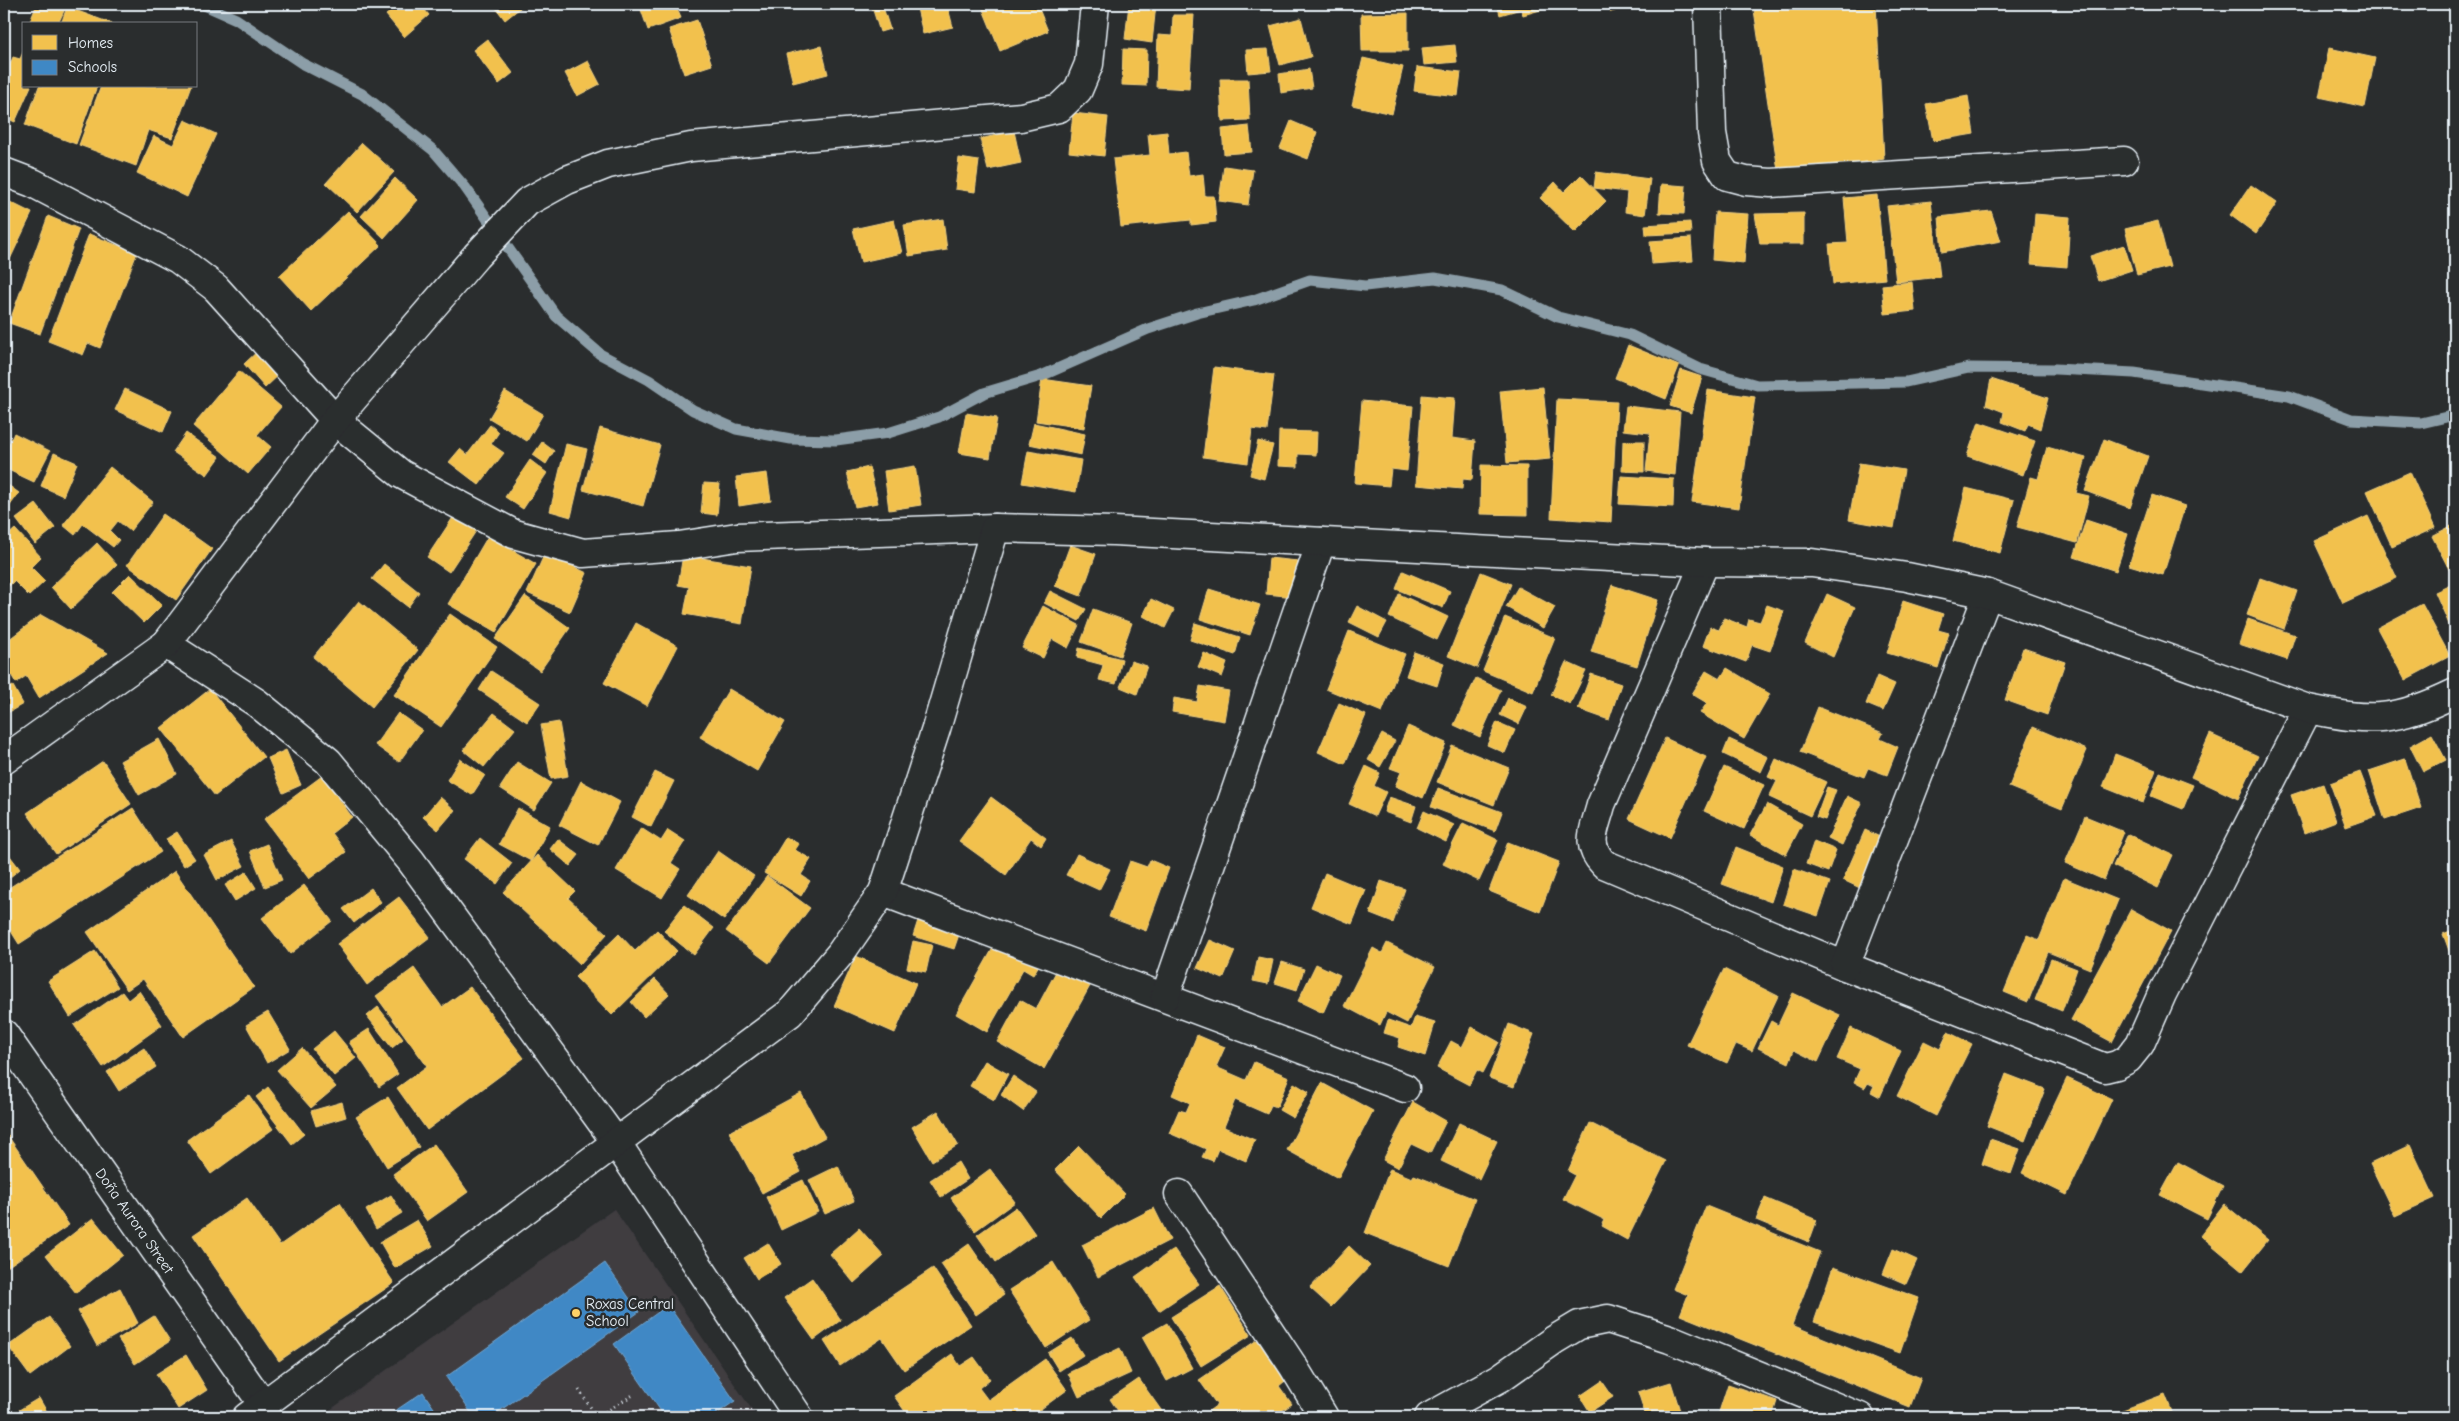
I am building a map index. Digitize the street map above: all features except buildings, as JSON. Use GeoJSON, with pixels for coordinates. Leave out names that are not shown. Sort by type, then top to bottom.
{"type":"FeatureCollection","features":[{"type":"Feature","properties":{"kind":"street"},"geometry":{"type":"LineString","coordinates":[[4,760],[166,644],[335,420],[476,256],[527,202],[568,180],[608,164],[691,147],[1021,117],[1059,108],[1078,90],[1090,64],[1095,4]]}},
{"type":"Feature","properties":{"kind":"street"},"geometry":{"type":"LineString","coordinates":[[1708,4],[1712,133],[1717,161],[1727,176],[1746,181],[1771,183],[2124,162]]}},
{"type":"Feature","properties":{"kind":"street"},"geometry":{"type":"LineString","coordinates":[[4,172],[33,183],[178,260],[216,288],[335,420],[401,474],[514,534],[584,552],[679,546],[737,538],[995,528],[1114,531],[1705,562],[1812,563],[1907,577],[1988,594],[2308,709],[2352,718],[2384,718],[2420,709],[2455,693]]}},
{"type":"Feature","properties":{"kind":"street"},"geometry":{"type":"LineString","coordinates":[[256,1412],[790,1012],[840,954],[883,892],[936,729],[995,528]]}},
{"type":"Feature","properties":{"kind":"street"},"geometry":{"type":"LineString","coordinates":[[1165,997],[1321,542]]}},
{"type":"Feature","properties":{"kind":"street"},"geometry":{"type":"LineString","coordinates":[[1705,562],[1602,805],[1591,845],[1595,856],[1604,864],[1845,966],[2105,1068],[2128,1059],[2140,1044],[2162,994],[2308,709]]}},
{"type":"Feature","properties":{"kind":"street"},"geometry":{"type":"LineString","coordinates":[[1845,966],[1988,594]]}},
{"type":"Feature","properties":{"kind":"street"},"geometry":{"type":"LineString","coordinates":[[166,644],[258,703],[328,761],[411,861],[616,1142],[799,1417]]}},
{"type":"Feature","properties":{"kind":"street"},"geometry":{"type":"LineString","coordinates":[[883,892],[1405,1088]]}},
{"type":"Feature","properties":{"kind":"street","name":"Doña Aurora Street"},"geometry":{"type":"LineString","coordinates":[[4,1034],[256,1412]]}},
{"type":"Feature","properties":{"kind":"street"},"geometry":{"type":"LineString","coordinates":[[1179,1194],[1324,1417]]}},
{"type":"Feature","properties":{"kind":"street"},"geometry":{"type":"LineString","coordinates":[[1429,1417],[1500,1378],[1554,1340],[1580,1325],[1608,1319],[1670,1339],[1860,1417]]}},
{"type":"Feature","properties":{"kind":"path"},"geometry":{"type":"LineString","coordinates":[[579,1390],[597,1417],[633,1395]]}},
{"type":"Feature","properties":{"kind":"shaded area","name":"Roxas Central School"},"geometry":{"type":"Polygon","coordinates":[[[614,1209],[757,1417],[320,1417],[614,1209]]]}},
{"type":"Feature","properties":{"kind":"waterway"},"geometry":{"type":"LineString","coordinates":[[202,4],[236,19],[303,64],[362,94],[433,150],[465,187],[556,316],[600,354],[649,380],[693,410],[736,429],[791,439],[836,440],[888,433],[939,417],[984,393],[1041,376],[1148,329],[1197,313],[1254,300],[1310,280],[1365,286],[1435,278],[1502,290],[1558,317],[1630,335],[1700,369],[1757,385],[1906,382],[1969,368],[2055,369],[2134,373],[2289,396],[2351,419],[2421,423],[2455,415]]}},
{"type":"Feature","properties":{"kind":"place","name":"Roxas Central School"},"geometry":{"type":"Point","coordinates":[576,1313]}}]}
